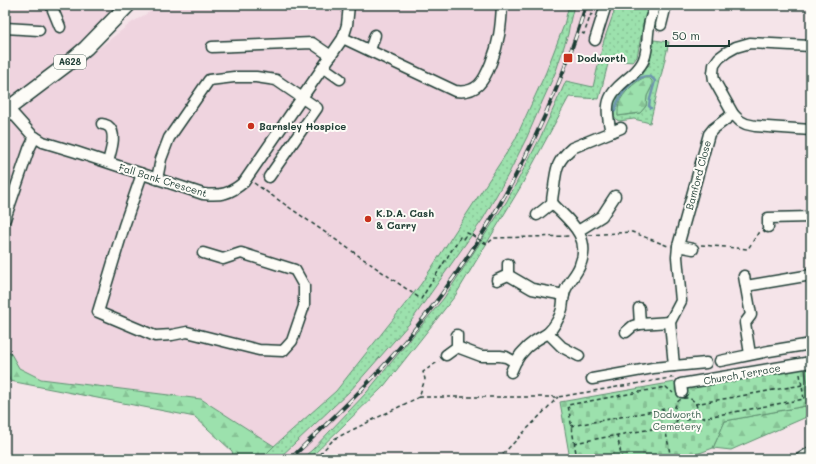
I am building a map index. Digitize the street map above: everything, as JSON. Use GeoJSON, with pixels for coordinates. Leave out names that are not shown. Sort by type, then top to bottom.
{"type":"FeatureCollection","features":[{"type":"Feature","properties":{"kind":"highway","name":"A628"},"geometry":{"type":"LineString","coordinates":[[7,109],[66,65],[86,48],[128,5]]}},
{"type":"Feature","properties":{"kind":"street"},"geometry":{"type":"LineString","coordinates":[[51,5],[60,26]]}},
{"type":"Feature","properties":{"kind":"street","name":"Fall Bank Crescent"},"geometry":{"type":"LineString","coordinates":[[7,109],[32,135],[43,142],[203,194],[214,196],[221,195],[236,188],[246,178],[332,56],[344,38],[349,5]]}},
{"type":"Feature","properties":{"kind":"street"},"geometry":{"type":"LineString","coordinates":[[344,38],[455,91],[461,92],[468,90],[484,80],[496,50],[501,29],[502,5]]}},
{"type":"Feature","properties":{"kind":"street"},"geometry":{"type":"LineString","coordinates":[[595,40],[606,5]]}},
{"type":"Feature","properties":{"kind":"street"},"geometry":{"type":"LineString","coordinates":[[661,6],[661,25]]}},
{"type":"Feature","properties":{"kind":"street"},"geometry":{"type":"LineString","coordinates":[[611,132],[607,117],[609,100],[614,91],[640,66],[644,59],[650,20],[661,6]]}},
{"type":"Feature","properties":{"kind":"street"},"geometry":{"type":"LineString","coordinates":[[5,28],[39,30]]}},
{"type":"Feature","properties":{"kind":"street"},"geometry":{"type":"LineString","coordinates":[[370,50],[375,35]]}},
{"type":"Feature","properties":{"kind":"street"},"geometry":{"type":"LineString","coordinates":[[212,47],[312,43],[332,56]]}},
{"type":"Feature","properties":{"kind":"street"},"geometry":{"type":"LineString","coordinates":[[811,46],[750,43],[736,47],[719,58],[714,65],[713,73],[714,80],[733,114],[740,121],[754,126],[811,130]]}},
{"type":"Feature","properties":{"kind":"street"},"geometry":{"type":"LineString","coordinates":[[323,67],[340,78]]}},
{"type":"Feature","properties":{"kind":"street"},"geometry":{"type":"LineString","coordinates":[[157,179],[161,159],[169,138],[209,80],[234,77],[256,77],[276,80],[317,108],[269,177]]}},
{"type":"Feature","properties":{"kind":"street","name":"Bamford Close"},"geometry":{"type":"LineString","coordinates":[[670,322],[681,302],[677,257],[678,246],[709,134],[713,128],[733,114]]}},
{"type":"Feature","properties":{"kind":"street"},"geometry":{"type":"LineString","coordinates":[[102,124],[109,126],[114,140],[108,162]]}},
{"type":"Feature","properties":{"kind":"street"},"geometry":{"type":"LineString","coordinates":[[537,215],[552,203],[556,170],[566,153],[572,148],[621,128]]}},
{"type":"Feature","properties":{"kind":"street"},"geometry":{"type":"LineString","coordinates":[[5,219],[29,149],[35,137]]}},
{"type":"Feature","properties":{"kind":"street"},"geometry":{"type":"LineString","coordinates":[[142,174],[124,226],[98,312],[155,336],[187,332],[259,350],[283,351],[292,341],[304,306],[304,286],[295,270],[241,253],[223,259],[203,253]]}},
{"type":"Feature","properties":{"kind":"street"},"geometry":{"type":"LineString","coordinates":[[578,231],[602,216],[615,196]]}},
{"type":"Feature","properties":{"kind":"street"},"geometry":{"type":"LineString","coordinates":[[511,372],[515,362],[524,349],[548,333],[558,320],[562,312],[564,295],[569,283],[580,266],[583,257],[583,247],[578,231],[552,203]]}},
{"type":"Feature","properties":{"kind":"street"},"geometry":{"type":"LineString","coordinates":[[768,227],[768,218],[811,217]]}},
{"type":"Feature","properties":{"kind":"street"},"geometry":{"type":"LineString","coordinates":[[678,246],[693,249]]}},
{"type":"Feature","properties":{"kind":"street"},"geometry":{"type":"LineString","coordinates":[[508,264],[508,275]]}},
{"type":"Feature","properties":{"kind":"street"},"geometry":{"type":"LineString","coordinates":[[508,275],[532,289],[564,295]]}},
{"type":"Feature","properties":{"kind":"street"},"geometry":{"type":"LineString","coordinates":[[497,280],[508,275]]}},
{"type":"Feature","properties":{"kind":"street"},"geometry":{"type":"LineString","coordinates":[[746,286],[811,275]]}},
{"type":"Feature","properties":{"kind":"street"},"geometry":{"type":"LineString","coordinates":[[744,276],[750,315],[745,323],[750,354]]}},
{"type":"Feature","properties":{"kind":"street"},"geometry":{"type":"LineString","coordinates":[[639,308],[640,324]]}},
{"type":"Feature","properties":{"kind":"street"},"geometry":{"type":"LineString","coordinates":[[626,332],[633,326],[640,324],[670,322],[674,366]]}},
{"type":"Feature","properties":{"kind":"street"},"geometry":{"type":"LineString","coordinates":[[548,333],[562,347],[579,356]]}},
{"type":"Feature","properties":{"kind":"street"},"geometry":{"type":"LineString","coordinates":[[457,335],[457,347]]}},
{"type":"Feature","properties":{"kind":"street"},"geometry":{"type":"LineString","coordinates":[[720,361],[769,350],[811,344]]}},
{"type":"Feature","properties":{"kind":"street"},"geometry":{"type":"LineString","coordinates":[[457,347],[481,356],[506,357],[515,362]]}},
{"type":"Feature","properties":{"kind":"street"},"geometry":{"type":"LineString","coordinates":[[446,355],[457,347]]}},
{"type":"Feature","properties":{"kind":"street","name":"Church Terrace"},"geometry":{"type":"LineString","coordinates":[[682,392],[681,384],[811,362]]}},
{"type":"Feature","properties":{"kind":"street"},"geometry":{"type":"LineString","coordinates":[[592,379],[653,368],[706,363]]}},
{"type":"Feature","properties":{"kind":"street"},"geometry":{"type":"LineString","coordinates":[[800,459],[811,452]]}},
{"type":"Feature","properties":{"kind":"path"},"geometry":{"type":"LineString","coordinates":[[692,5],[692,7],[801,5]]}},
{"type":"Feature","properties":{"kind":"path"},"geometry":{"type":"LineString","coordinates":[[582,33],[584,34],[591,14]]}},
{"type":"Feature","properties":{"kind":"path"},"geometry":{"type":"LineString","coordinates":[[246,178],[421,298],[460,237],[463,239],[467,233],[483,242]]}},
{"type":"Feature","properties":{"kind":"path"},"geometry":{"type":"LineString","coordinates":[[693,249],[695,245],[748,249],[762,227],[768,227]]}},
{"type":"Feature","properties":{"kind":"path"},"geometry":{"type":"LineString","coordinates":[[315,459],[334,438],[419,397],[425,379],[423,372],[446,355]]}},
{"type":"Feature","properties":{"kind":"path"},"geometry":{"type":"LineString","coordinates":[[696,413],[691,418],[685,419],[679,417],[675,411],[675,407],[678,401],[684,398],[690,399],[695,404],[696,413],[702,418],[804,399],[799,370]]}},
{"type":"Feature","properties":{"kind":"path"},"geometry":{"type":"LineString","coordinates":[[695,404],[802,385]]}},
{"type":"Feature","properties":{"kind":"path"},"geometry":{"type":"LineString","coordinates":[[577,459],[568,405],[666,387],[673,394],[682,392]]}},
{"type":"Feature","properties":{"kind":"path"},"geometry":{"type":"LineString","coordinates":[[498,459],[558,397]]}},
{"type":"Feature","properties":{"kind":"path"},"geometry":{"type":"LineString","coordinates":[[571,426],[675,407]]}},
{"type":"Feature","properties":{"kind":"path"},"geometry":{"type":"LineString","coordinates":[[574,443],[674,425],[679,417]]}},
{"type":"Feature","properties":{"kind":"path"},"geometry":{"type":"LineString","coordinates":[[665,427],[671,459]]}},
{"type":"Feature","properties":{"kind":"path"},"geometry":{"type":"LineString","coordinates":[[617,435],[622,459]]}},
{"type":"Feature","properties":{"kind":"shaded area"},"geometry":{"type":"Polygon","coordinates":[[[5,5],[117,5],[54,66],[5,103],[5,5]]]}},
{"type":"Feature","properties":{"kind":"shaded area"},"geometry":{"type":"Polygon","coordinates":[[[161,5],[569,5],[564,25],[546,72],[515,140],[421,284],[336,391],[274,446],[201,399],[41,379],[19,368],[10,352],[5,352],[5,122],[16,118],[24,107],[131,23],[161,5]]]}},
{"type":"Feature","properties":{"kind":"shaded area"},"geometry":{"type":"Polygon","coordinates":[[[574,5],[615,5],[604,40],[593,87],[566,81],[540,138],[507,201],[444,298],[367,392],[312,450],[301,459],[278,459],[350,391],[409,324],[483,219],[527,137],[556,71],[568,34],[574,5]]]}},
{"type":"Feature","properties":{"kind":"green space"},"geometry":{"type":"Polygon","coordinates":[[[569,5],[574,5],[568,34],[556,71],[527,137],[483,219],[409,324],[350,391],[278,459],[261,459],[336,391],[421,284],[515,140],[546,72],[564,25],[569,5]]]}},
{"type":"Feature","properties":{"kind":"green space"},"geometry":{"type":"Polygon","coordinates":[[[615,5],[648,5],[637,57],[633,62],[609,60],[599,99],[569,97],[520,188],[455,296],[384,386],[309,459],[301,459],[312,450],[367,392],[444,298],[507,201],[540,138],[566,81],[593,87],[604,40],[615,5]]]}},
{"type":"Feature","properties":{"kind":"green space"},"geometry":{"type":"Polygon","coordinates":[[[654,40],[669,42],[650,123],[634,119],[617,120],[614,116],[613,105],[617,96],[649,65],[654,40]],[[638,81],[624,96],[618,116],[640,113],[646,106],[647,96],[652,86],[638,81]]]}},
{"type":"Feature","properties":{"kind":"green space"},"geometry":{"type":"Polygon","coordinates":[[[643,78],[649,78],[652,81],[652,86],[647,96],[646,106],[640,113],[618,116],[619,103],[623,96],[633,85],[643,78]]]}},
{"type":"Feature","properties":{"kind":"green space"},"geometry":{"type":"Polygon","coordinates":[[[5,352],[10,352],[19,368],[41,379],[201,399],[274,446],[261,459],[234,459],[232,451],[195,417],[10,381],[5,364],[5,352]]]}},
{"type":"Feature","properties":{"kind":"green space","name":"Dodworth Cemetery"},"geometry":{"type":"Polygon","coordinates":[[[802,360],[811,397],[811,405],[725,421],[713,448],[684,459],[570,459],[560,402],[802,360]]]}},
{"type":"Feature","properties":{"kind":"green space"},"geometry":{"type":"Polygon","coordinates":[[[811,366],[811,395],[804,367],[811,366]]]}},
{"type":"Feature","properties":{"kind":"green space"},"geometry":{"type":"Polygon","coordinates":[[[811,405],[811,415],[731,450],[713,448],[725,421],[811,405]]]}},
{"type":"Feature","properties":{"kind":"waterway"},"geometry":{"type":"LineString","coordinates":[[615,111],[616,105],[627,88],[636,80],[647,76],[651,77],[655,81],[650,99],[649,106],[651,108]]}},
{"type":"Feature","properties":{"kind":"railway"},"geometry":{"type":"LineString","coordinates":[[290,459],[350,402],[378,372],[406,340],[463,264],[489,223],[534,138],[554,94],[586,5]]}},
{"type":"Feature","properties":{"kind":"place","name":"Dodworth"},"geometry":{"type":"Point","coordinates":[568,58]}},
{"type":"Feature","properties":{"kind":"place","name":"Barnsley Hospice"},"geometry":{"type":"Point","coordinates":[251,126]}},
{"type":"Feature","properties":{"kind":"place","name":"K.D.A. Cash & Carry"},"geometry":{"type":"Point","coordinates":[368,219]}}]}
